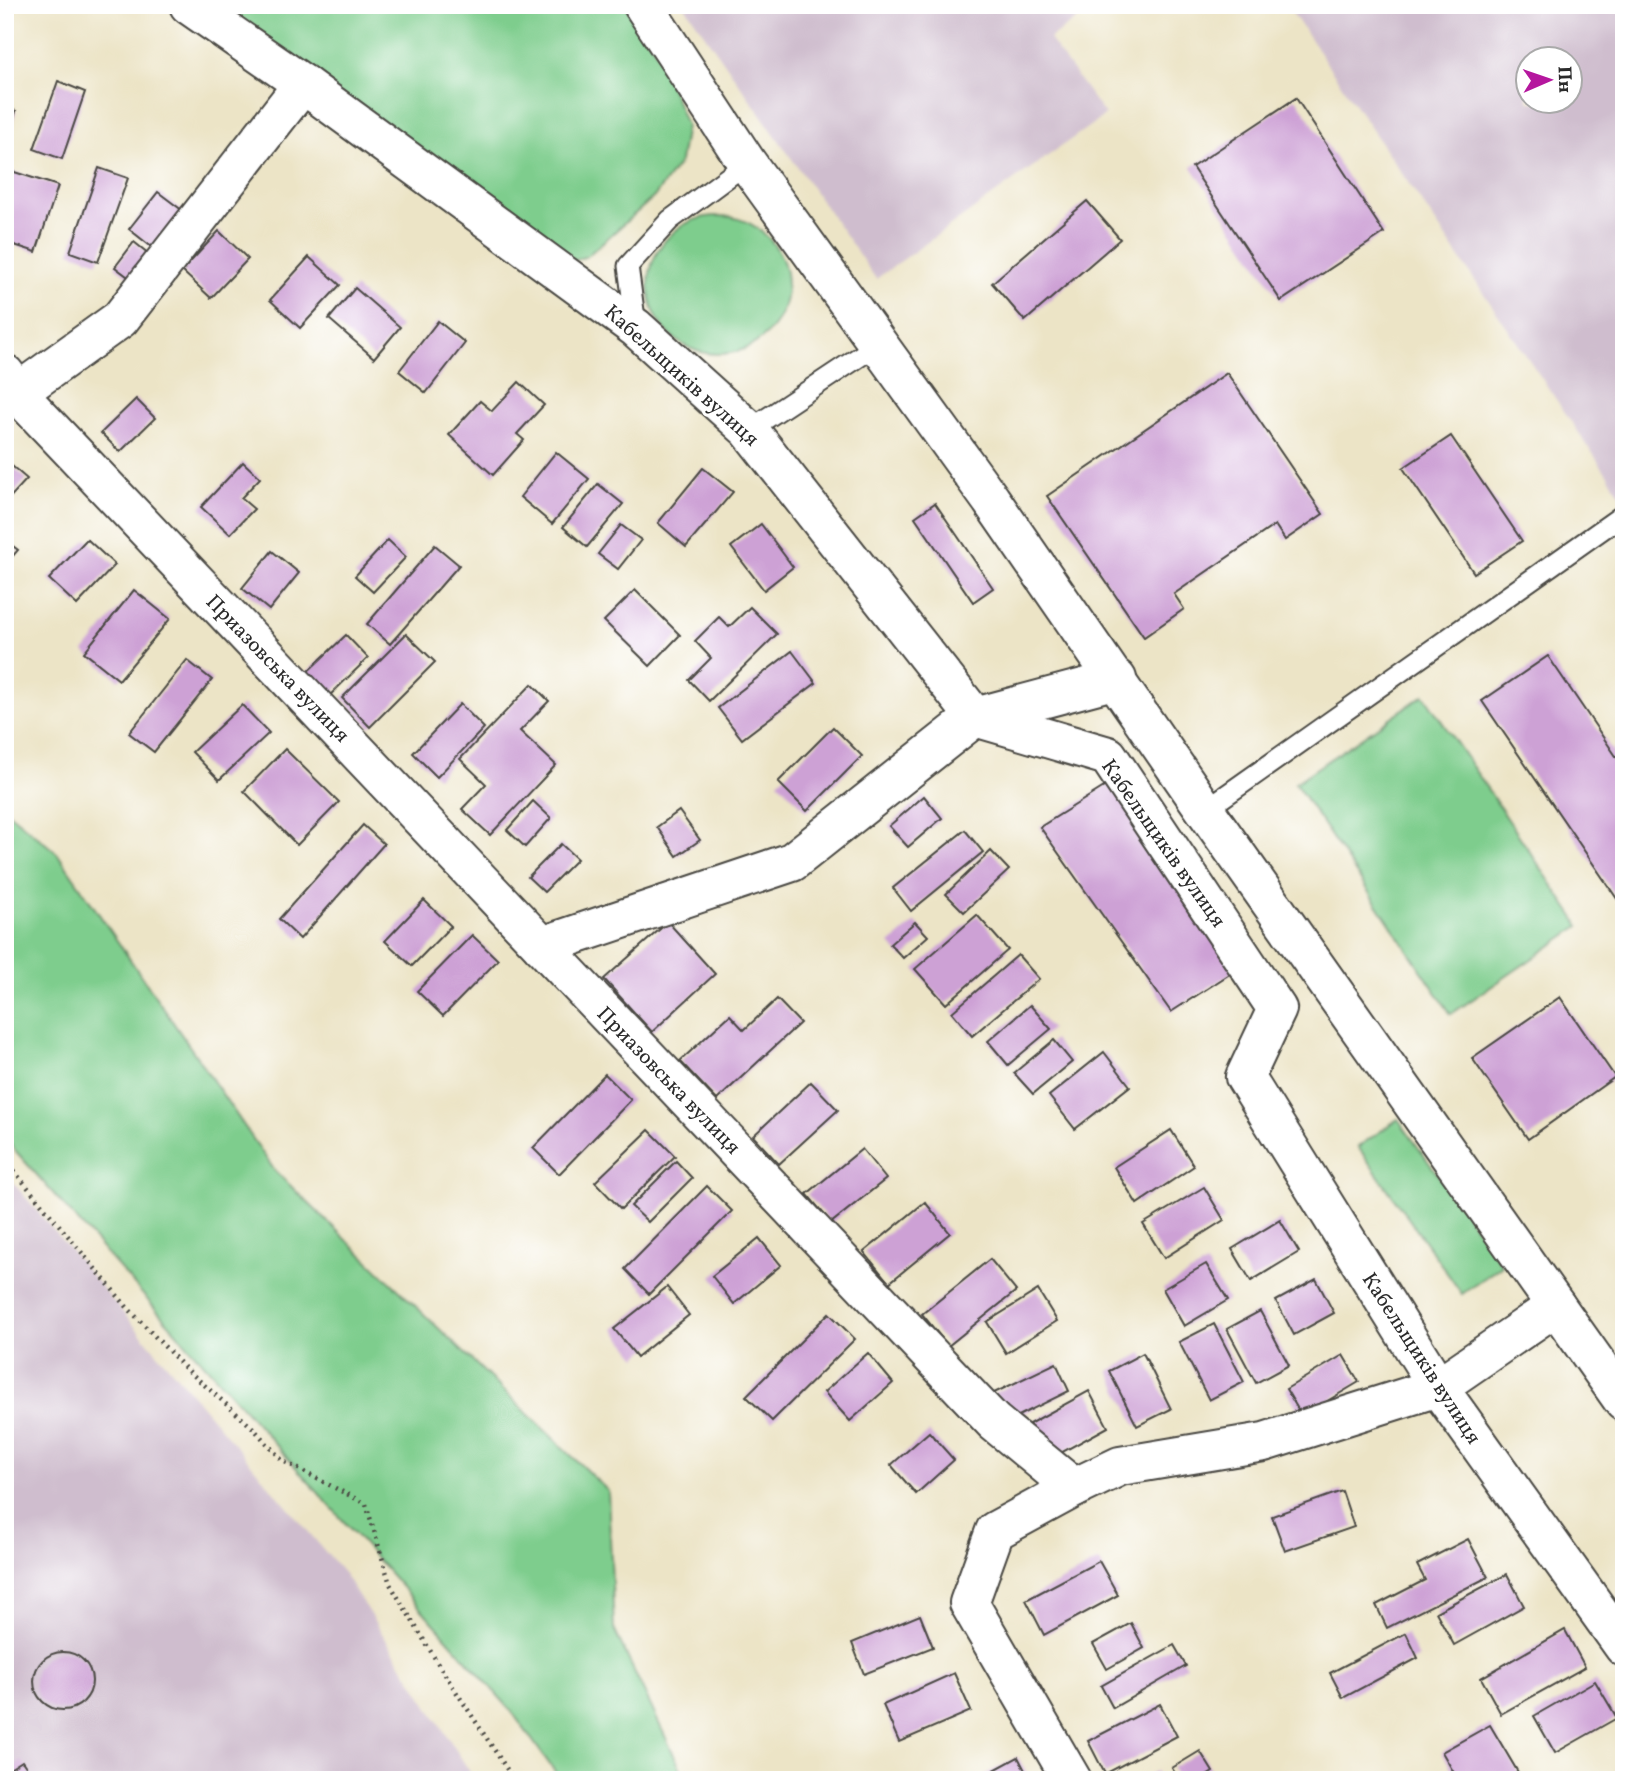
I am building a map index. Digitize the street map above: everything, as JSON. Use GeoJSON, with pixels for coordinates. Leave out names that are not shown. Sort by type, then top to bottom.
{"type":"FeatureCollection","features":[{"type":"Feature","properties":{"kind":"street","name":"Кабельщиків вулиця"},"geometry":{"type":"LineString","coordinates":[[189,5],[303,84],[636,328],[749,430],[975,717],[1108,756],[1277,1009],[1245,1077],[1438,1387],[1624,1647]]}},
{"type":"Feature","properties":{"kind":"street"},"geometry":{"type":"LineString","coordinates":[[643,5],[747,163],[992,500],[1205,810],[1624,1402]]}},
{"type":"Feature","properties":{"kind":"street"},"geometry":{"type":"LineString","coordinates":[[11,383],[120,319],[303,84]]}},
{"type":"Feature","properties":{"kind":"street","name":"Приазовська вулиця"},"geometry":{"type":"LineString","coordinates":[[11,383],[994,1422],[1074,1488]]}},
{"type":"Feature","properties":{"kind":"street"},"geometry":{"type":"LineString","coordinates":[[542,946],[792,862],[975,717],[1117,680]]}},
{"type":"Feature","properties":{"kind":"street"},"geometry":{"type":"LineString","coordinates":[[1072,1780],[969,1603],[995,1531],[1120,1466],[1264,1442],[1438,1387],[1556,1306]]}},
{"type":"Feature","properties":{"kind":"lane"},"geometry":{"type":"LineString","coordinates":[[636,328],[628,266],[670,220],[747,163]]}},
{"type":"Feature","properties":{"kind":"lane"},"geometry":{"type":"LineString","coordinates":[[749,430],[877,345]]}},
{"type":"Feature","properties":{"kind":"lane"},"geometry":{"type":"LineString","coordinates":[[1205,810],[1624,514]]}},
{"type":"Feature","properties":{"kind":"path"},"geometry":{"type":"LineString","coordinates":[[5,1160],[127,1307],[184,1367],[253,1428],[283,1461],[366,1504],[390,1584],[514,1780]]}},
{"type":"Feature","properties":{"kind":"shaded area"},"geometry":{"type":"Polygon","coordinates":[[[684,5],[1097,5],[1049,39],[1105,115],[876,279],[684,5]]]}},
{"type":"Feature","properties":{"kind":"shaded area"},"geometry":{"type":"Polygon","coordinates":[[[1287,5],[1624,5],[1624,499],[1287,5]]]}},
{"type":"Feature","properties":{"kind":"shaded area"},"geometry":{"type":"Polygon","coordinates":[[[5,1173],[345,1575],[475,1780],[5,1780],[5,1173]]]}},
{"type":"Feature","properties":{"kind":"green space"},"geometry":{"type":"Polygon","coordinates":[[[211,5],[625,5],[657,53],[686,125],[680,162],[654,197],[587,256],[562,265],[211,5]]]}},
{"type":"Feature","properties":{"kind":"green space"},"geometry":{"type":"Polygon","coordinates":[[[718,216],[744,222],[766,237],[781,259],[787,285],[781,311],[766,333],[744,348],[718,354],[692,348],[670,333],[655,311],[649,285],[655,259],[670,237],[692,222],[718,216]]]}},
{"type":"Feature","properties":{"kind":"green space"},"geometry":{"type":"Polygon","coordinates":[[[1424,695],[1580,926],[1451,1014],[1295,783],[1424,695]]]}},
{"type":"Feature","properties":{"kind":"green space"},"geometry":{"type":"Polygon","coordinates":[[[5,810],[57,853],[275,1171],[608,1491],[614,1629],[686,1780],[561,1780],[509,1708],[5,1139],[5,810]]]}},
{"type":"Feature","properties":{"kind":"green space"},"geometry":{"type":"Polygon","coordinates":[[[1398,1119],[1502,1265],[1462,1294],[1358,1147],[1398,1119]]]}},
{"type":"Feature","properties":{"kind":"building"},"geometry":{"type":"Polygon","coordinates":[[[58,81],[85,92],[62,159],[34,149],[58,81]]]}},
{"type":"Feature","properties":{"kind":"building"},"geometry":{"type":"Polygon","coordinates":[[[1296,98],[1384,233],[1281,301],[1192,167],[1296,98]]]}},
{"type":"Feature","properties":{"kind":"building"},"geometry":{"type":"Polygon","coordinates":[[[5,108],[16,111],[6,146],[5,146],[5,108]]]}},
{"type":"Feature","properties":{"kind":"building"},"geometry":{"type":"Polygon","coordinates":[[[99,168],[128,178],[98,262],[70,252],[99,168]]]}},
{"type":"Feature","properties":{"kind":"building"},"geometry":{"type":"Polygon","coordinates":[[[5,169],[58,186],[36,252],[5,242],[13,212],[5,209],[5,169]]]}},
{"type":"Feature","properties":{"kind":"building"},"geometry":{"type":"Polygon","coordinates":[[[158,192],[183,211],[153,248],[129,229],[158,192]]]}},
{"type":"Feature","properties":{"kind":"building"},"geometry":{"type":"Polygon","coordinates":[[[1087,201],[1120,239],[1025,321],[992,283],[1087,201]]]}},
{"type":"Feature","properties":{"kind":"building"},"geometry":{"type":"Polygon","coordinates":[[[219,231],[248,259],[211,298],[182,271],[219,231]]]}},
{"type":"Feature","properties":{"kind":"building"},"geometry":{"type":"Polygon","coordinates":[[[134,242],[154,258],[135,282],[115,267],[134,242]]]}},
{"type":"Feature","properties":{"kind":"building"},"geometry":{"type":"Polygon","coordinates":[[[309,257],[340,285],[300,328],[270,300],[309,257]]]}},
{"type":"Feature","properties":{"kind":"building"},"geometry":{"type":"Polygon","coordinates":[[[355,288],[400,327],[374,358],[329,319],[355,288]]]}},
{"type":"Feature","properties":{"kind":"building"},"geometry":{"type":"Polygon","coordinates":[[[438,321],[465,343],[426,393],[399,371],[438,321]]]}},
{"type":"Feature","properties":{"kind":"building"},"geometry":{"type":"Polygon","coordinates":[[[1227,373],[1323,514],[1285,540],[1275,525],[1174,594],[1184,609],[1144,637],[1047,496],[1227,373]]]}},
{"type":"Feature","properties":{"kind":"building"},"geometry":{"type":"Polygon","coordinates":[[[519,382],[544,405],[517,434],[524,440],[493,475],[449,435],[480,401],[492,411],[519,382]]]}},
{"type":"Feature","properties":{"kind":"building"},"geometry":{"type":"Polygon","coordinates":[[[136,399],[155,418],[120,452],[101,433],[136,399]]]}},
{"type":"Feature","properties":{"kind":"building"},"geometry":{"type":"Polygon","coordinates":[[[1451,436],[1522,541],[1474,573],[1403,468],[1451,436]]]}},
{"type":"Feature","properties":{"kind":"building"},"geometry":{"type":"Polygon","coordinates":[[[556,452],[589,479],[552,524],[520,497],[556,452]]]}},
{"type":"Feature","properties":{"kind":"building"},"geometry":{"type":"Polygon","coordinates":[[[5,460],[27,479],[5,503],[5,460]]]}},
{"type":"Feature","properties":{"kind":"building"},"geometry":{"type":"Polygon","coordinates":[[[243,462],[260,478],[241,498],[254,509],[230,534],[201,507],[243,462]]]}},
{"type":"Feature","properties":{"kind":"building"},"geometry":{"type":"Polygon","coordinates":[[[703,468],[733,492],[686,547],[658,523],[703,468]]]}},
{"type":"Feature","properties":{"kind":"building"},"geometry":{"type":"Polygon","coordinates":[[[598,484],[623,504],[587,547],[563,527],[598,484]]]}},
{"type":"Feature","properties":{"kind":"building"},"geometry":{"type":"Polygon","coordinates":[[[935,503],[993,588],[973,602],[915,517],[935,503]]]}},
{"type":"Feature","properties":{"kind":"building"},"geometry":{"type":"Polygon","coordinates":[[[761,524],[793,567],[764,590],[731,547],[761,524]]]}},
{"type":"Feature","properties":{"kind":"building"},"geometry":{"type":"Polygon","coordinates":[[[621,525],[641,540],[618,569],[598,554],[621,525]]]}},
{"type":"Feature","properties":{"kind":"building"},"geometry":{"type":"Polygon","coordinates":[[[87,539],[115,565],[77,605],[49,579],[87,539]]]}},
{"type":"Feature","properties":{"kind":"building"},"geometry":{"type":"Polygon","coordinates":[[[5,540],[18,550],[5,565],[5,540]]]}},
{"type":"Feature","properties":{"kind":"building"},"geometry":{"type":"Polygon","coordinates":[[[388,540],[406,557],[373,592],[355,576],[388,540]]]}},
{"type":"Feature","properties":{"kind":"building"},"geometry":{"type":"Polygon","coordinates":[[[435,545],[459,565],[390,644],[367,624],[435,545]]]}},
{"type":"Feature","properties":{"kind":"building"},"geometry":{"type":"Polygon","coordinates":[[[272,551],[299,573],[269,610],[242,588],[272,551]]]}},
{"type":"Feature","properties":{"kind":"building"},"geometry":{"type":"Polygon","coordinates":[[[134,590],[170,619],[119,680],[84,652],[134,590]]]}},
{"type":"Feature","properties":{"kind":"building"},"geometry":{"type":"Polygon","coordinates":[[[635,590],[680,635],[650,666],[604,621],[635,590]]]}},
{"type":"Feature","properties":{"kind":"building"},"geometry":{"type":"Polygon","coordinates":[[[750,607],[777,634],[709,701],[689,680],[711,658],[695,641],[719,617],[729,627],[750,607]]]}},
{"type":"Feature","properties":{"kind":"building"},"geometry":{"type":"Polygon","coordinates":[[[406,634],[435,662],[370,727],[342,698],[406,634]]]}},
{"type":"Feature","properties":{"kind":"building"},"geometry":{"type":"Polygon","coordinates":[[[346,635],[368,658],[326,699],[303,676],[346,635]]]}},
{"type":"Feature","properties":{"kind":"building"},"geometry":{"type":"Polygon","coordinates":[[[792,651],[816,683],[742,739],[718,708],[792,651]]]}},
{"type":"Feature","properties":{"kind":"building"},"geometry":{"type":"Polygon","coordinates":[[[1548,656],[1624,768],[1624,909],[1482,701],[1548,656]]]}},
{"type":"Feature","properties":{"kind":"building"},"geometry":{"type":"Polygon","coordinates":[[[187,660],[212,680],[154,752],[129,733],[187,660]]]}},
{"type":"Feature","properties":{"kind":"building"},"geometry":{"type":"Polygon","coordinates":[[[532,684],[549,701],[520,731],[556,765],[490,835],[462,809],[486,784],[460,759],[532,684]]]}},
{"type":"Feature","properties":{"kind":"building"},"geometry":{"type":"Polygon","coordinates":[[[460,704],[484,728],[437,777],[413,753],[460,704]]]}},
{"type":"Feature","properties":{"kind":"building"},"geometry":{"type":"Polygon","coordinates":[[[242,705],[269,733],[219,780],[192,752],[242,705]]]}},
{"type":"Feature","properties":{"kind":"building"},"geometry":{"type":"Polygon","coordinates":[[[833,727],[862,756],[807,811],[778,782],[833,727]]]}},
{"type":"Feature","properties":{"kind":"building"},"geometry":{"type":"Polygon","coordinates":[[[285,749],[339,802],[297,845],[244,791],[285,749]]]}},
{"type":"Feature","properties":{"kind":"building"},"geometry":{"type":"Polygon","coordinates":[[[1112,782],[1239,968],[1171,1012],[1040,827],[1112,782]]]}},
{"type":"Feature","properties":{"kind":"building"},"geometry":{"type":"Polygon","coordinates":[[[924,796],[942,818],[908,847],[889,826],[924,796]]]}},
{"type":"Feature","properties":{"kind":"building"},"geometry":{"type":"Polygon","coordinates":[[[533,801],[551,818],[525,847],[507,830],[533,801]]]}},
{"type":"Feature","properties":{"kind":"building"},"geometry":{"type":"Polygon","coordinates":[[[679,811],[700,840],[677,856],[657,827],[679,811]]]}},
{"type":"Feature","properties":{"kind":"building"},"geometry":{"type":"Polygon","coordinates":[[[363,825],[384,844],[300,939],[279,919],[363,825]]]}},
{"type":"Feature","properties":{"kind":"building"},"geometry":{"type":"Polygon","coordinates":[[[965,830],[983,852],[911,911],[893,888],[965,830]]]}},
{"type":"Feature","properties":{"kind":"building"},"geometry":{"type":"Polygon","coordinates":[[[561,844],[577,859],[544,892],[528,877],[561,844]]]}},
{"type":"Feature","properties":{"kind":"building"},"geometry":{"type":"Polygon","coordinates":[[[991,851],[1009,870],[964,912],[946,894],[991,851]]]}},
{"type":"Feature","properties":{"kind":"building"},"geometry":{"type":"Polygon","coordinates":[[[424,900],[451,926],[412,966],[385,941],[424,900]]]}},
{"type":"Feature","properties":{"kind":"building"},"geometry":{"type":"Polygon","coordinates":[[[977,915],[1008,950],[946,1004],[915,969],[977,915]]]}},
{"type":"Feature","properties":{"kind":"building"},"geometry":{"type":"Polygon","coordinates":[[[668,922],[715,974],[652,1032],[604,979],[668,922]]]}},
{"type":"Feature","properties":{"kind":"building"},"geometry":{"type":"Polygon","coordinates":[[[915,922],[928,936],[903,958],[890,944],[915,922]]]}},
{"type":"Feature","properties":{"kind":"building"},"geometry":{"type":"Polygon","coordinates":[[[472,935],[498,960],[443,1016],[417,991],[472,935]]]}},
{"type":"Feature","properties":{"kind":"building"},"geometry":{"type":"Polygon","coordinates":[[[1018,955],[1039,979],[972,1036],[952,1012],[1018,955]]]}},
{"type":"Feature","properties":{"kind":"building"},"geometry":{"type":"Polygon","coordinates":[[[1560,997],[1615,1077],[1528,1139],[1472,1058],[1560,997]]]}},
{"type":"Feature","properties":{"kind":"building"},"geometry":{"type":"Polygon","coordinates":[[[777,999],[800,1023],[717,1100],[680,1061],[730,1015],[744,1030],[777,999]]]}},
{"type":"Feature","properties":{"kind":"building"},"geometry":{"type":"Polygon","coordinates":[[[1030,1005],[1051,1029],[1008,1065],[988,1041],[1030,1005]]]}},
{"type":"Feature","properties":{"kind":"building"},"geometry":{"type":"Polygon","coordinates":[[[1054,1040],[1072,1062],[1033,1094],[1014,1073],[1054,1040]]]}},
{"type":"Feature","properties":{"kind":"building"},"geometry":{"type":"Polygon","coordinates":[[[1104,1052],[1130,1086],[1075,1129],[1049,1096],[1104,1052]]]}},
{"type":"Feature","properties":{"kind":"building"},"geometry":{"type":"Polygon","coordinates":[[[605,1074],[631,1100],[559,1174],[533,1148],[605,1074]]]}},
{"type":"Feature","properties":{"kind":"building"},"geometry":{"type":"Polygon","coordinates":[[[811,1082],[838,1110],[779,1164],[753,1136],[811,1082]]]}},
{"type":"Feature","properties":{"kind":"building"},"geometry":{"type":"Polygon","coordinates":[[[649,1130],[675,1156],[621,1209],[595,1182],[649,1130]]]}},
{"type":"Feature","properties":{"kind":"building"},"geometry":{"type":"Polygon","coordinates":[[[1171,1130],[1194,1166],[1137,1204],[1114,1167],[1171,1130]]]}},
{"type":"Feature","properties":{"kind":"building"},"geometry":{"type":"Polygon","coordinates":[[[862,1149],[886,1179],[831,1223],[807,1194],[862,1149]]]}},
{"type":"Feature","properties":{"kind":"building"},"geometry":{"type":"Polygon","coordinates":[[[676,1161],[692,1178],[648,1222],[631,1206],[676,1161]]]}},
{"type":"Feature","properties":{"kind":"building"},"geometry":{"type":"Polygon","coordinates":[[[707,1186],[732,1211],[649,1294],[625,1269],[707,1186]]]}},
{"type":"Feature","properties":{"kind":"building"},"geometry":{"type":"Polygon","coordinates":[[[1204,1187],[1224,1220],[1164,1258],[1143,1224],[1204,1187]]]}},
{"type":"Feature","properties":{"kind":"building"},"geometry":{"type":"Polygon","coordinates":[[[925,1202],[950,1233],[889,1283],[864,1252],[925,1202]]]}},
{"type":"Feature","properties":{"kind":"building"},"geometry":{"type":"Polygon","coordinates":[[[1280,1220],[1299,1252],[1251,1281],[1232,1249],[1280,1220]]]}},
{"type":"Feature","properties":{"kind":"building"},"geometry":{"type":"Polygon","coordinates":[[[759,1238],[781,1265],[734,1304],[712,1276],[759,1238]]]}},
{"type":"Feature","properties":{"kind":"building"},"geometry":{"type":"Polygon","coordinates":[[[990,1259],[1016,1291],[948,1346],[922,1314],[990,1259]]]}},
{"type":"Feature","properties":{"kind":"building"},"geometry":{"type":"Polygon","coordinates":[[[1206,1264],[1228,1300],[1184,1326],[1163,1289],[1206,1264]]]}},
{"type":"Feature","properties":{"kind":"building"},"geometry":{"type":"Polygon","coordinates":[[[1316,1279],[1334,1313],[1294,1335],[1276,1301],[1316,1279]]]}},
{"type":"Feature","properties":{"kind":"building"},"geometry":{"type":"Polygon","coordinates":[[[667,1287],[689,1315],[637,1357],[614,1329],[667,1287]]]}},
{"type":"Feature","properties":{"kind":"building"},"geometry":{"type":"Polygon","coordinates":[[[1038,1290],[1057,1321],[1006,1353],[987,1322],[1038,1290]]]}},
{"type":"Feature","properties":{"kind":"building"},"geometry":{"type":"Polygon","coordinates":[[[1260,1311],[1289,1365],[1256,1383],[1227,1329],[1260,1311]]]}},
{"type":"Feature","properties":{"kind":"building"},"geometry":{"type":"Polygon","coordinates":[[[829,1313],[855,1339],[772,1421],[746,1396],[829,1313]]]}},
{"type":"Feature","properties":{"kind":"building"},"geometry":{"type":"Polygon","coordinates":[[[1214,1324],[1244,1382],[1209,1400],[1179,1342],[1214,1324]]]}},
{"type":"Feature","properties":{"kind":"building"},"geometry":{"type":"Polygon","coordinates":[[[868,1353],[893,1383],[850,1421],[824,1392],[868,1353]]]}},
{"type":"Feature","properties":{"kind":"building"},"geometry":{"type":"Polygon","coordinates":[[[1143,1353],[1171,1409],[1137,1426],[1109,1371],[1143,1353]]]}},
{"type":"Feature","properties":{"kind":"building"},"geometry":{"type":"Polygon","coordinates":[[[1343,1355],[1359,1382],[1302,1416],[1286,1389],[1343,1355]]]}},
{"type":"Feature","properties":{"kind":"building"},"geometry":{"type":"Polygon","coordinates":[[[1056,1363],[1069,1391],[1008,1421],[994,1393],[1056,1363]]]}},
{"type":"Feature","properties":{"kind":"building"},"geometry":{"type":"Polygon","coordinates":[[[1089,1391],[1108,1427],[1048,1460],[1029,1424],[1089,1391]]]}},
{"type":"Feature","properties":{"kind":"building"},"geometry":{"type":"Polygon","coordinates":[[[929,1432],[954,1460],[916,1494],[891,1465],[929,1432]]]}},
{"type":"Feature","properties":{"kind":"building"},"geometry":{"type":"Polygon","coordinates":[[[1342,1491],[1354,1527],[1285,1551],[1272,1516],[1342,1491]]]}},
{"type":"Feature","properties":{"kind":"building"},"geometry":{"type":"Polygon","coordinates":[[[1468,1539],[1488,1577],[1387,1628],[1376,1605],[1425,1580],[1417,1565],[1468,1539]]]}},
{"type":"Feature","properties":{"kind":"building"},"geometry":{"type":"Polygon","coordinates":[[[1099,1561],[1118,1595],[1044,1635],[1026,1600],[1099,1561]]]}},
{"type":"Feature","properties":{"kind":"building"},"geometry":{"type":"Polygon","coordinates":[[[1507,1574],[1524,1606],[1454,1645],[1436,1612],[1507,1574]]]}},
{"type":"Feature","properties":{"kind":"building"},"geometry":{"type":"Polygon","coordinates":[[[920,1615],[933,1647],[864,1674],[852,1643],[920,1615]]]}},
{"type":"Feature","properties":{"kind":"building"},"geometry":{"type":"Polygon","coordinates":[[[1131,1623],[1144,1648],[1107,1669],[1093,1644],[1131,1623]]]}},
{"type":"Feature","properties":{"kind":"building"},"geometry":{"type":"Polygon","coordinates":[[[1565,1630],[1585,1667],[1501,1714],[1481,1678],[1565,1630]]]}},
{"type":"Feature","properties":{"kind":"building"},"geometry":{"type":"Polygon","coordinates":[[[1406,1633],[1418,1658],[1343,1698],[1330,1673],[1406,1633]]]}},
{"type":"Feature","properties":{"kind":"building"},"geometry":{"type":"Polygon","coordinates":[[[1174,1645],[1186,1666],[1113,1708],[1101,1686],[1174,1645]]]}},
{"type":"Feature","properties":{"kind":"building"},"geometry":{"type":"Polygon","coordinates":[[[63,1652],[74,1654],[87,1665],[92,1681],[90,1692],[79,1705],[63,1710],[52,1708],[39,1697],[34,1681],[36,1670],[47,1657],[63,1652]]]}},
{"type":"Feature","properties":{"kind":"building"},"geometry":{"type":"Polygon","coordinates":[[[954,1673],[971,1711],[899,1742],[883,1705],[954,1673]]]}},
{"type":"Feature","properties":{"kind":"building"},"geometry":{"type":"Polygon","coordinates":[[[1595,1681],[1617,1718],[1555,1753],[1534,1716],[1595,1681]]]}},
{"type":"Feature","properties":{"kind":"building"},"geometry":{"type":"Polygon","coordinates":[[[1160,1704],[1177,1736],[1105,1774],[1088,1741],[1160,1704]]]}},
{"type":"Feature","properties":{"kind":"building"},"geometry":{"type":"Polygon","coordinates":[[[1490,1725],[1519,1774],[1509,1780],[1458,1780],[1442,1752],[1490,1725]]]}},
{"type":"Feature","properties":{"kind":"building"},"geometry":{"type":"Polygon","coordinates":[[[1200,1751],[1213,1772],[1200,1780],[1179,1780],[1172,1768],[1200,1751]]]}},
{"type":"Feature","properties":{"kind":"building"},"geometry":{"type":"Polygon","coordinates":[[[1018,1757],[1030,1780],[976,1780],[1018,1757]]]}},
{"type":"Feature","properties":{"kind":"building"},"geometry":{"type":"Polygon","coordinates":[[[22,1761],[35,1780],[5,1780],[5,1772],[22,1761]]]}},
{"type":"Feature","properties":{"kind":"building"},"geometry":{"type":"Polygon","coordinates":[[[1156,1771],[1162,1780],[1142,1780],[1156,1771]]]}}]}
